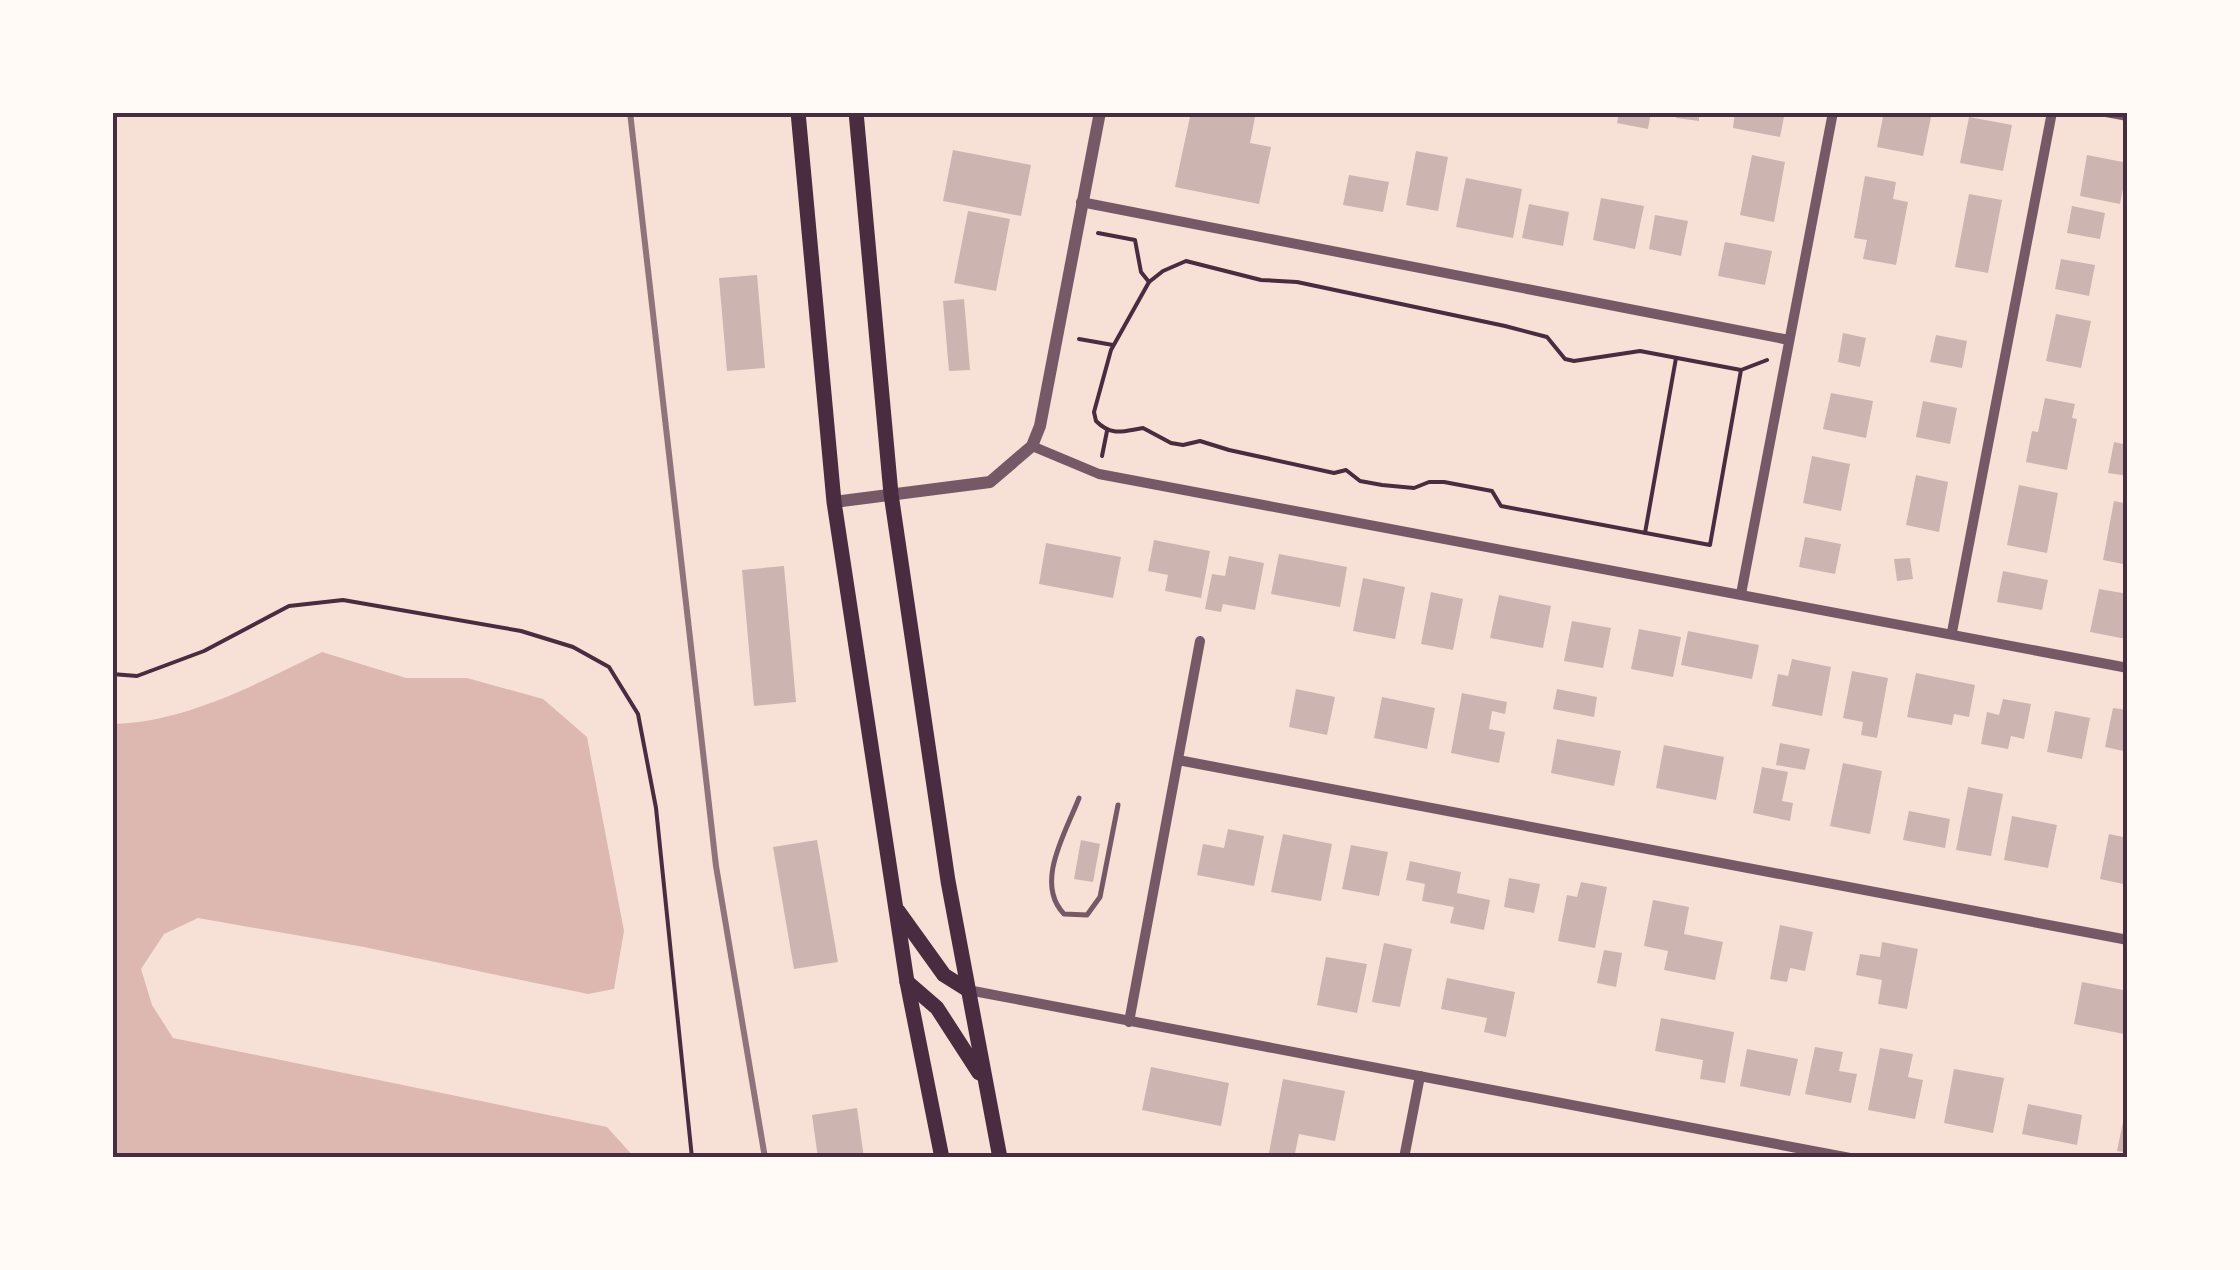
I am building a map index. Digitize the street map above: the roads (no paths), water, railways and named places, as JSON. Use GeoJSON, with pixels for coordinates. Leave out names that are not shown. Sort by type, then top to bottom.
{"type":"FeatureCollection","features":[{"type":"Feature","properties":{"kind":"main road"},"geometry":{"type":"LineString","coordinates":[[798,112],[834,502],[908,982],[942,1158]]}},
{"type":"Feature","properties":{"kind":"main road"},"geometry":{"type":"LineString","coordinates":[[856,112],[891,494],[929,762],[1000,1158]]}},
{"type":"Feature","properties":{"kind":"main road"},"geometry":{"type":"LineString","coordinates":[[896,908],[944,975],[968,990]]}},
{"type":"Feature","properties":{"kind":"main road"},"geometry":{"type":"LineString","coordinates":[[908,982],[945,1018],[986,1085]]}},
{"type":"Feature","properties":{"kind":"street"},"geometry":{"type":"LineString","coordinates":[[834,502],[990,482],[1032,446],[1040,426],[1100,112]]}},
{"type":"Feature","properties":{"kind":"street"},"geometry":{"type":"LineString","coordinates":[[1740,594],[1834,112]]}},
{"type":"Feature","properties":{"kind":"street"},"geometry":{"type":"LineString","coordinates":[[1952,632],[2052,112]]}},
{"type":"Feature","properties":{"kind":"street"},"geometry":{"type":"LineString","coordinates":[[2106,112],[2128,116]]}},
{"type":"Feature","properties":{"kind":"street"},"geometry":{"type":"LineString","coordinates":[[1081,202],[1790,340]]}},
{"type":"Feature","properties":{"kind":"street"},"geometry":{"type":"LineString","coordinates":[[1032,446],[1099,474],[2128,668]]}},
{"type":"Feature","properties":{"kind":"street"},"geometry":{"type":"LineString","coordinates":[[1129,1022],[1200,641]]}},
{"type":"Feature","properties":{"kind":"street"},"geometry":{"type":"LineString","coordinates":[[1178,760],[2128,940]]}},
{"type":"Feature","properties":{"kind":"street"},"geometry":{"type":"LineString","coordinates":[[968,990],[1850,1158]]}},
{"type":"Feature","properties":{"kind":"street"},"geometry":{"type":"LineString","coordinates":[[1404,1158],[1420,1076]]}},
{"type":"Feature","properties":{"kind":"lane"},"geometry":{"type":"LineString","coordinates":[[1078,798],[1052,873],[1050,892],[1054,904],[1064,914],[1087,915],[1100,897],[1118,805]]}},
{"type":"Feature","properties":{"kind":"railway"},"geometry":{"type":"LineString","coordinates":[[630,112],[716,866],[765,1158]]}}]}
